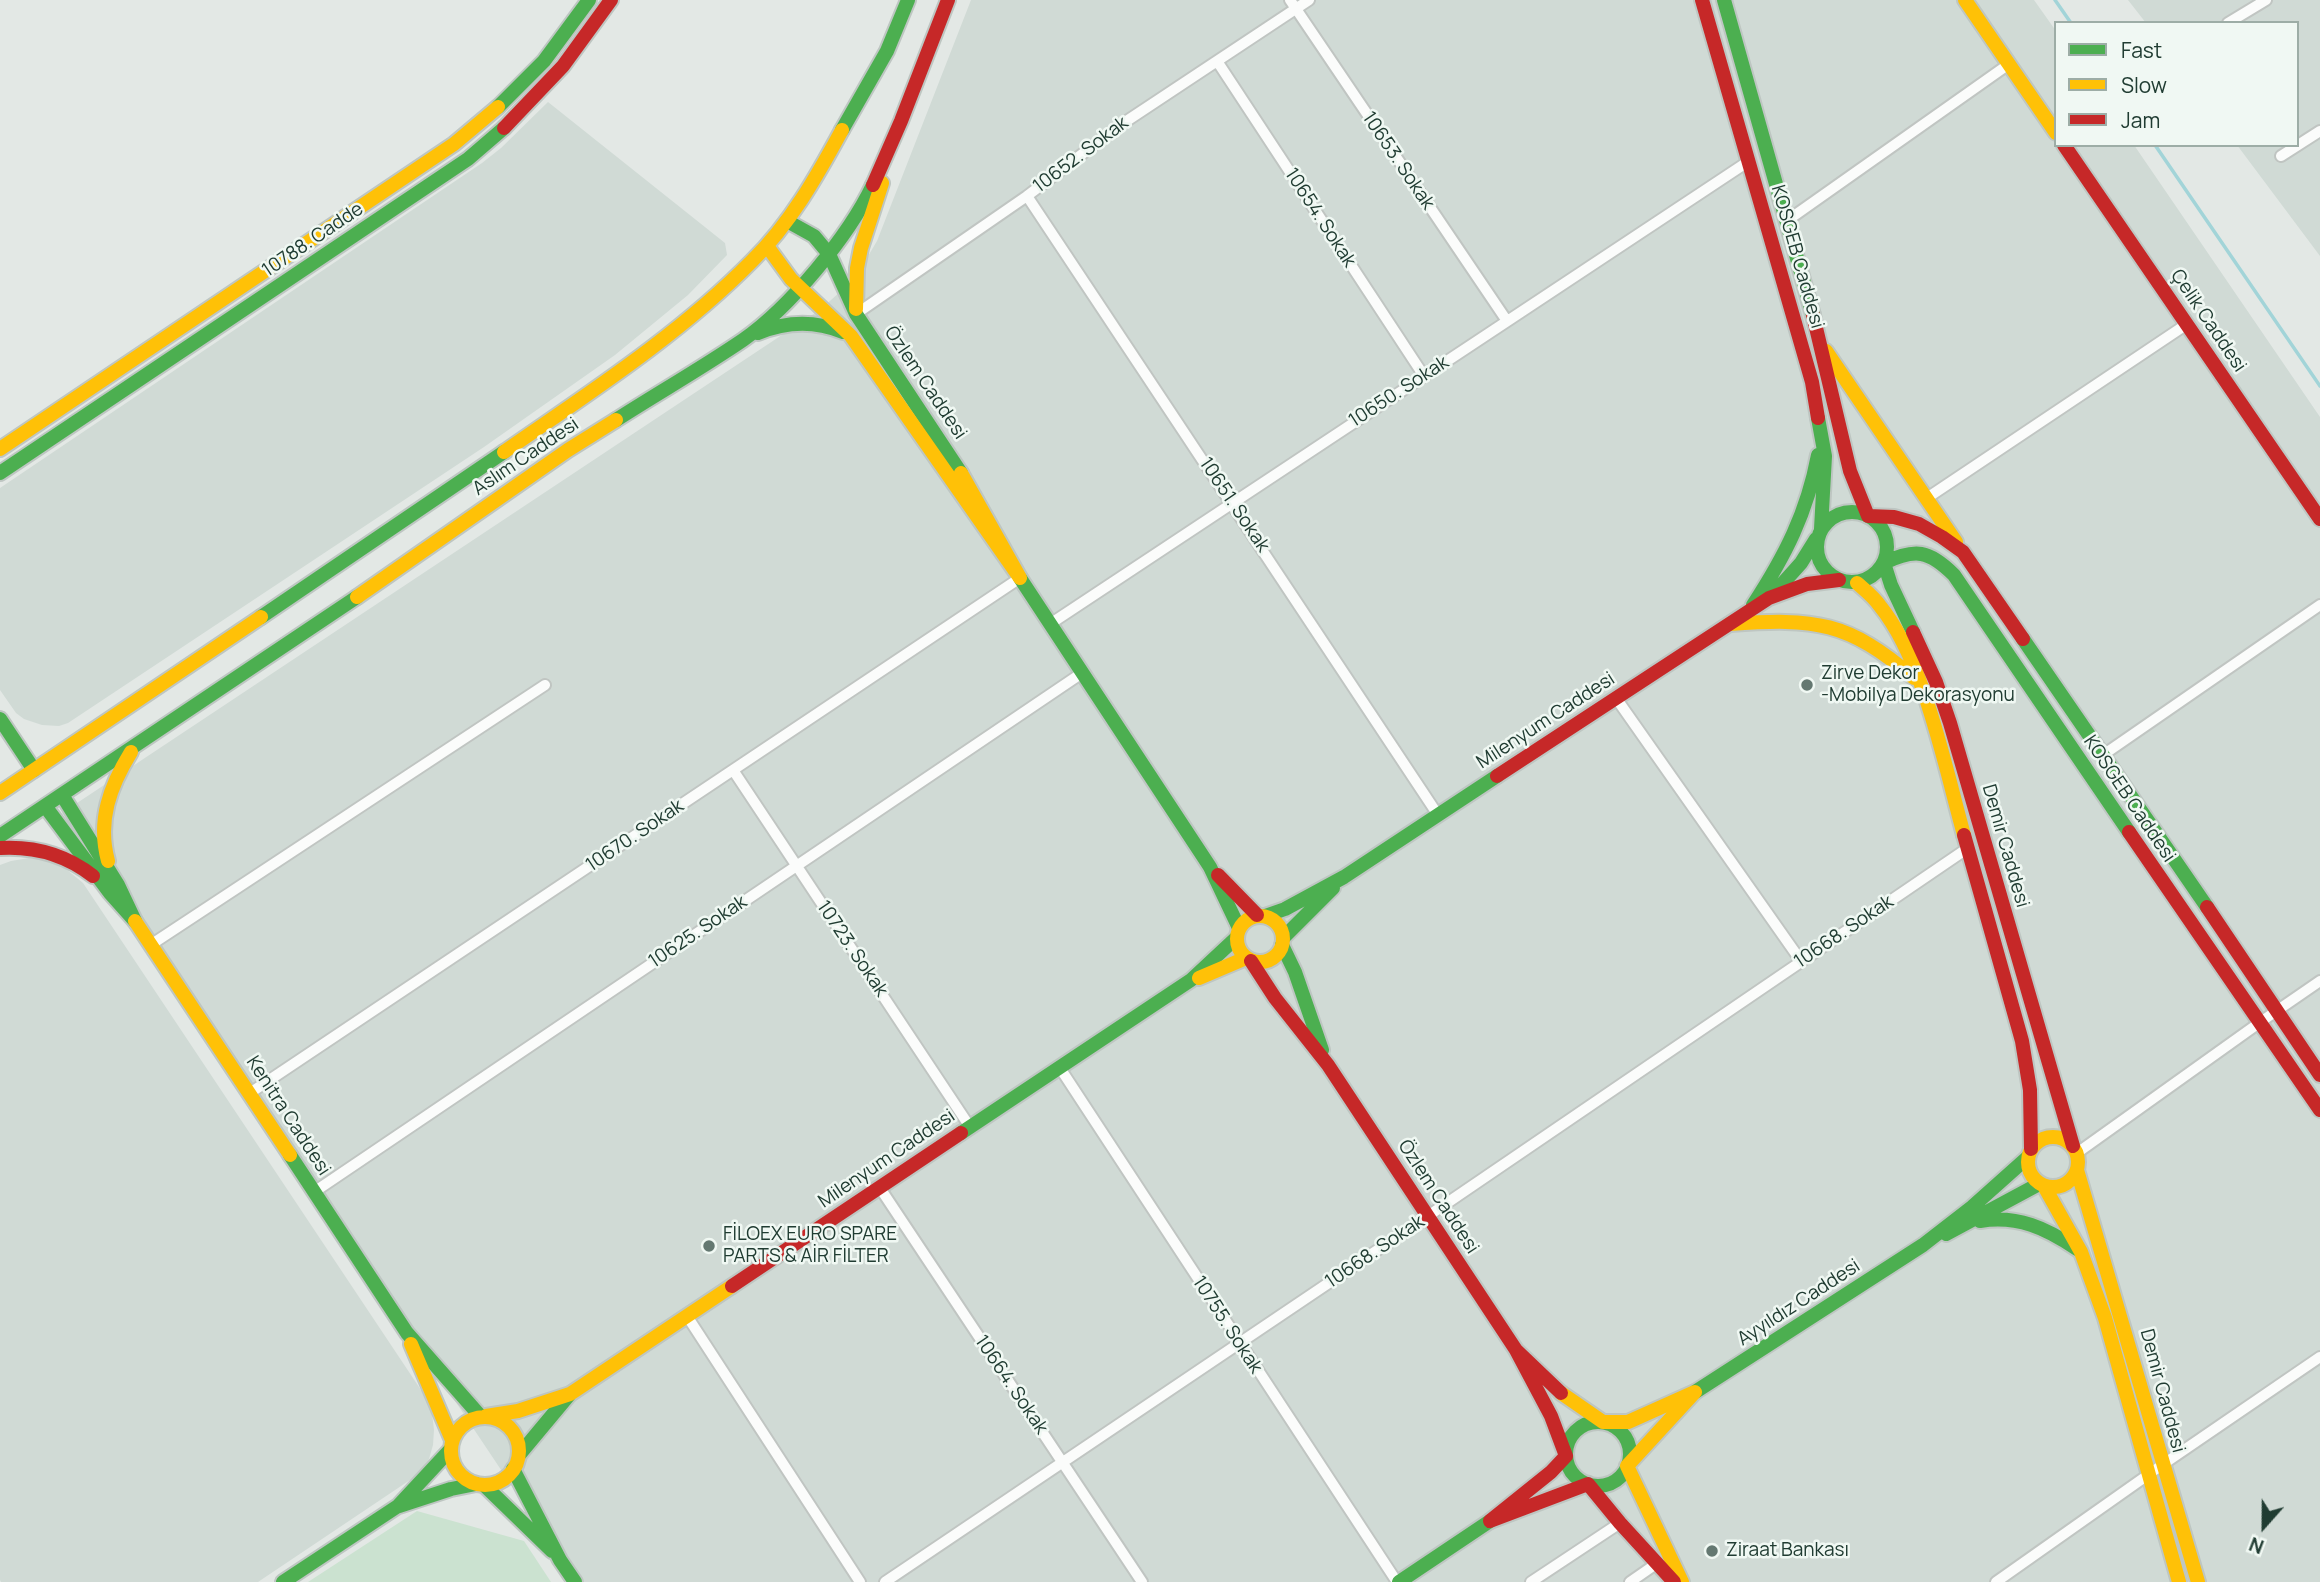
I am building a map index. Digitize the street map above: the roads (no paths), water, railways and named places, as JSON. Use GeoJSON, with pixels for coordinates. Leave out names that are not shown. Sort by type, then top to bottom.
{"type":"FeatureCollection","features":[{"type":"Feature","properties":{"kind":"street","name":"10788. Cadde"},"geometry":{"type":"LineString","coordinates":[[0,449],[454,144],[503,105],[532,76],[562,40],[589,0]]}},
{"type":"Feature","properties":{"kind":"street","name":"10788. Cadde"},"geometry":{"type":"LineString","coordinates":[[0,473],[468,159],[545,89],[611,0]]}},
{"type":"Feature","properties":{"kind":"street","name":"Aslım Caddesi"},"geometry":{"type":"LineString","coordinates":[[0,793],[541,426],[685,322],[767,246],[805,197],[887,51],[908,0]]}},
{"type":"Feature","properties":{"kind":"street","name":"Aslım Caddesi"},"geometry":{"type":"LineString","coordinates":[[0,836],[331,615],[568,450],[744,339],[773,315],[829,254],[868,196],[890,149],[948,0]]}},
{"type":"Feature","properties":{"kind":"street","name":"10652. Sokak"},"geometry":{"type":"LineString","coordinates":[[856,314],[1027,196],[1119,126],[1217,61],[1293,4],[1309,0]]}},
{"type":"Feature","properties":{"kind":"street","name":"KOSGEB Caddesi"},"geometry":{"type":"LineString","coordinates":[[1702,0],[1805,355],[1822,430],[1825,467],[1819,532]]}},
{"type":"Feature","properties":{"kind":"street","name":"KOSGEB Caddesi"},"geometry":{"type":"LineString","coordinates":[[1724,0],[1822,345],[1850,471],[1868,516],[1890,516],[1914,523],[1942,536],[1963,552]]}},
{"type":"Feature","properties":{"kind":"street"},"geometry":{"type":"LineString","coordinates":[[1965,0],[2054,130]]}},
{"type":"Feature","properties":{"kind":"street"},"geometry":{"type":"LineString","coordinates":[[2231,21],[2266,0]]}},
{"type":"Feature","properties":{"kind":"street","name":"10653. Sokak"},"geometry":{"type":"LineString","coordinates":[[1293,4],[1507,321]]}},
{"type":"Feature","properties":{"kind":"street","name":"10654. Sokak"},"geometry":{"type":"LineString","coordinates":[[1217,61],[1424,376]]}},
{"type":"Feature","properties":{"kind":"street"},"geometry":{"type":"LineString","coordinates":[[1788,220],[2008,64]]}},
{"type":"Feature","properties":{"kind":"street"},"geometry":{"type":"LineString","coordinates":[[2299,144],[2320,131]]}},
{"type":"Feature","properties":{"kind":"street","name":"Çelik Caddesi"},"geometry":{"type":"LineString","coordinates":[[2065,147],[2320,519]]}},
{"type":"Feature","properties":{"kind":"street"},"geometry":{"type":"LineString","coordinates":[[2281,156],[2295,147]]}},
{"type":"Feature","properties":{"kind":"street"},"geometry":{"type":"LineString","coordinates":[[856,314],[857,268],[861,248],[890,149]]}},
{"type":"Feature","properties":{"kind":"street","name":"10650. Sokak"},"geometry":{"type":"LineString","coordinates":[[1050,624],[1749,161]]}},
{"type":"Feature","properties":{"kind":"street","name":"10651. Sokak"},"geometry":{"type":"LineString","coordinates":[[1027,196],[1438,816]]}},
{"type":"Feature","properties":{"kind":"street","name":"Özlem Caddesi"},"geometry":{"type":"LineString","coordinates":[[788,220],[814,236],[829,254],[856,314],[968,484],[1020,578]]}},
{"type":"Feature","properties":{"kind":"street","name":"Özlem Caddesi"},"geometry":{"type":"LineString","coordinates":[[767,246],[782,269],[851,335],[1020,578],[1210,867],[1238,933]]}},
{"type":"Feature","properties":{"kind":"street"},"geometry":{"type":"LineString","coordinates":[[744,339],[770,328],[804,321],[827,325],[851,335]]}},
{"type":"Feature","properties":{"kind":"street"},"geometry":{"type":"LineString","coordinates":[[1927,498],[2187,324]]}},
{"type":"Feature","properties":{"kind":"street","name":"KOSGEB Caddesi"},"geometry":{"type":"LineString","coordinates":[[1822,345],[2320,1075]]}},
{"type":"Feature","properties":{"kind":"street"},"geometry":{"type":"LineString","coordinates":[[1749,610],[1780,565],[1798,531],[1812,486],[1822,430]]}},
{"type":"Feature","properties":{"kind":"street"},"geometry":{"type":"LineString","coordinates":[[1856,512],[1868,516],[1876,521],[1885,536],[1887,545],[1884,563],[1870,578],[1857,583],[1839,580],[1828,573],[1819,562],[1816,549],[1819,532],[1830,519],[1842,513],[1856,512]]}},
{"type":"Feature","properties":{"kind":"street","name":"Milenyum Caddesi"},"geometry":{"type":"LineString","coordinates":[[1769,598],[1801,563],[1819,532]]}},
{"type":"Feature","properties":{"kind":"street","name":"KOSGEB Caddesi"},"geometry":{"type":"LineString","coordinates":[[1884,563],[1914,551],[1935,558],[1954,575],[2320,1110]]}},
{"type":"Feature","properties":{"kind":"street","name":"Demir Caddesi"},"geometry":{"type":"LineString","coordinates":[[1884,563],[1891,586],[1936,682],[1950,723],[2075,1150]]}},
{"type":"Feature","properties":{"kind":"street","name":"10670. Sokak"},"geometry":{"type":"LineString","coordinates":[[250,1093],[1020,578]]}},
{"type":"Feature","properties":{"kind":"street","name":"Milenyum Caddesi"},"geometry":{"type":"LineString","coordinates":[[1344,877],[1749,610],[1769,598],[1807,584],[1839,580]]}},
{"type":"Feature","properties":{"kind":"street","name":"Demir Caddesi"},"geometry":{"type":"LineString","coordinates":[[1857,583],[1889,617],[1933,723],[2022,1041],[2030,1090],[2029,1153]]}},
{"type":"Feature","properties":{"kind":"street"},"geometry":{"type":"LineString","coordinates":[[2103,755],[2320,605]]}},
{"type":"Feature","properties":{"kind":"street"},"geometry":{"type":"LineString","coordinates":[[1729,624],[1792,620],[1816,622],[1842,629],[1874,645],[1918,683]]}},
{"type":"Feature","properties":{"kind":"street","name":"10625. Sokak"},"geometry":{"type":"LineString","coordinates":[[314,1192],[1082,673]]}},
{"type":"Feature","properties":{"kind":"street"},"geometry":{"type":"LineString","coordinates":[[152,944],[545,685]]}},
{"type":"Feature","properties":{"kind":"street"},"geometry":{"type":"LineString","coordinates":[[1616,698],[1801,961]]}},
{"type":"Feature","properties":{"kind":"street"},"geometry":{"type":"LineString","coordinates":[[0,719],[34,770]]}},
{"type":"Feature","properties":{"kind":"street"},"geometry":{"type":"LineString","coordinates":[[114,889],[104,852],[103,823],[108,799],[119,773],[138,744]]}},
{"type":"Feature","properties":{"kind":"street","name":"10723. Sokak"},"geometry":{"type":"LineString","coordinates":[[733,770],[970,1127]]}},
{"type":"Feature","properties":{"kind":"street","name":"Kenitra Caddesi"},"geometry":{"type":"LineString","coordinates":[[62,795],[114,889],[407,1333]]}},
{"type":"Feature","properties":{"kind":"street","name":"Kenitra Caddesi"},"geometry":{"type":"LineString","coordinates":[[45,806],[114,889]]}},
{"type":"Feature","properties":{"kind":"street"},"geometry":{"type":"LineString","coordinates":[[0,848],[32,848],[62,855],[114,889]]}},
{"type":"Feature","properties":{"kind":"street","name":"10668. Sokak"},"geometry":{"type":"LineString","coordinates":[[885,1582],[1968,848]]}},
{"type":"Feature","properties":{"kind":"street","name":"Özlem Caddesi"},"geometry":{"type":"LineString","coordinates":[[1210,867],[1261,916]]}},
{"type":"Feature","properties":{"kind":"street"},"geometry":{"type":"LineString","coordinates":[[1191,980],[1238,933],[1244,922],[1285,909],[1344,877]]}},
{"type":"Feature","properties":{"kind":"street"},"geometry":{"type":"LineString","coordinates":[[1191,980],[1249,959],[1266,961],[1273,958],[1283,941],[1344,877]]}},
{"type":"Feature","properties":{"kind":"street"},"geometry":{"type":"LineString","coordinates":[[1261,916],[1278,924],[1283,941]]}},
{"type":"Feature","properties":{"kind":"street"},"geometry":{"type":"LineString","coordinates":[[1238,933],[1239,950],[1249,959]]}},
{"type":"Feature","properties":{"kind":"street","name":"Özlem Caddesi"},"geometry":{"type":"LineString","coordinates":[[1283,941],[1328,1065]]}},
{"type":"Feature","properties":{"kind":"street","name":"Özlem Caddesi"},"geometry":{"type":"LineString","coordinates":[[1249,959],[1275,998],[1328,1065],[1516,1350],[1551,1416],[1566,1456]]}},
{"type":"Feature","properties":{"kind":"street","name":"Milenyum Caddesi"},"geometry":{"type":"LineString","coordinates":[[570,1394],[1191,980]]}},
{"type":"Feature","properties":{"kind":"street"},"geometry":{"type":"LineString","coordinates":[[2075,1150],[2320,981]]}},
{"type":"Feature","properties":{"kind":"street","name":"10755. Sokak"},"geometry":{"type":"LineString","coordinates":[[1060,1068],[1239,1344],[1405,1580]]}},
{"type":"Feature","properties":{"kind":"street"},"geometry":{"type":"LineString","coordinates":[[2051,1137],[2059,1138],[2075,1150],[2077,1170],[2066,1184],[2055,1188],[2042,1185],[2029,1171],[2029,1153],[2036,1143],[2051,1137]]}},
{"type":"Feature","properties":{"kind":"street","name":"Ayyıldız Caddesi"},"geometry":{"type":"LineString","coordinates":[[1603,1422],[1628,1422],[1696,1392],[1923,1245],[1972,1207],[2029,1153]]}},
{"type":"Feature","properties":{"kind":"street","name":"Demir Caddesi"},"geometry":{"type":"LineString","coordinates":[[2077,1170],[2198,1582]]}},
{"type":"Feature","properties":{"kind":"street","name":"Demir Caddesi"},"geometry":{"type":"LineString","coordinates":[[2042,1185],[2081,1252],[2105,1318],[2179,1582]]}},
{"type":"Feature","properties":{"kind":"street","name":"Ayyıldız Caddesi"},"geometry":{"type":"LineString","coordinates":[[1923,1245],[2042,1185]]}},
{"type":"Feature","properties":{"kind":"street","name":"10664. Sokak"},"geometry":{"type":"LineString","coordinates":[[880,1188],[1142,1582]]}},
{"type":"Feature","properties":{"kind":"street"},"geometry":{"type":"LineString","coordinates":[[1968,1224],[1992,1218],[2024,1220],[2052,1233],[2081,1252]]}},
{"type":"Feature","properties":{"kind":"street"},"geometry":{"type":"LineString","coordinates":[[687,1316],[860,1582]]}},
{"type":"Feature","properties":{"kind":"street"},"geometry":{"type":"LineString","coordinates":[[407,1333],[484,1417],[497,1419],[514,1432],[519,1455]]}},
{"type":"Feature","properties":{"kind":"street"},"geometry":{"type":"LineString","coordinates":[[407,1333],[451,1445],[452,1461],[457,1471],[465,1479],[480,1484],[560,1560]]}},
{"type":"Feature","properties":{"kind":"street","name":"Özlem Caddesi"},"geometry":{"type":"LineString","coordinates":[[1516,1350],[1569,1400],[1603,1422]]}},
{"type":"Feature","properties":{"kind":"street"},"geometry":{"type":"LineString","coordinates":[[1996,1582],[2320,1357]]}},
{"type":"Feature","properties":{"kind":"street","name":"Ayyıldız Caddesi"},"geometry":{"type":"LineString","coordinates":[[1627,1466],[1696,1392]]}},
{"type":"Feature","properties":{"kind":"street"},"geometry":{"type":"LineString","coordinates":[[283,1582],[398,1506],[451,1445],[457,1430],[465,1423],[519,1411],[570,1394]]}},
{"type":"Feature","properties":{"kind":"street"},"geometry":{"type":"LineString","coordinates":[[398,1506],[451,1489],[499,1482],[513,1469],[519,1455],[570,1394]]}},
{"type":"Feature","properties":{"kind":"street"},"geometry":{"type":"LineString","coordinates":[[1490,1521],[1588,1484],[1598,1486],[1616,1480],[1627,1466],[1630,1457],[1625,1438],[1612,1425],[1603,1422],[1584,1425],[1576,1430],[1566,1447],[1566,1456],[1573,1474],[1588,1484],[1620,1524],[1674,1582]]}},
{"type":"Feature","properties":{"kind":"street"},"geometry":{"type":"LineString","coordinates":[[1405,1580],[1490,1521],[1551,1472],[1566,1456]]}},
{"type":"Feature","properties":{"kind":"street"},"geometry":{"type":"LineString","coordinates":[[1627,1466],[1682,1582]]}},
{"type":"Feature","properties":{"kind":"street"},"geometry":{"type":"LineString","coordinates":[[513,1469],[560,1560],[575,1582]]}},
{"type":"Feature","properties":{"kind":"street"},"geometry":{"type":"LineString","coordinates":[[1531,1582],[1620,1524]]}},
{"type":"Feature","properties":{"kind":"street"},"geometry":{"type":"LineString","coordinates":[[1630,1582],[1656,1564]]}},
{"type":"Feature","properties":{"kind":"waterway"},"geometry":{"type":"LineString","coordinates":[[2055,0],[2070,21]]}},
{"type":"Feature","properties":{"kind":"waterway"},"geometry":{"type":"LineString","coordinates":[[2156,147],[2320,386]]}},
{"type":"Feature","properties":{"kind":"place","name":"Zirve Dekor -Mobilya Dekorasyonu"},"geometry":{"type":"Point","coordinates":[1807,685]}},
{"type":"Feature","properties":{"kind":"place","name":"FİLOEX EURO SPARE PARTS & AİR FİLTER"},"geometry":{"type":"Point","coordinates":[709,1246]}},
{"type":"Feature","properties":{"kind":"place","name":"Ziraat Bankası"},"geometry":{"type":"Point","coordinates":[1712,1551]}}]}
